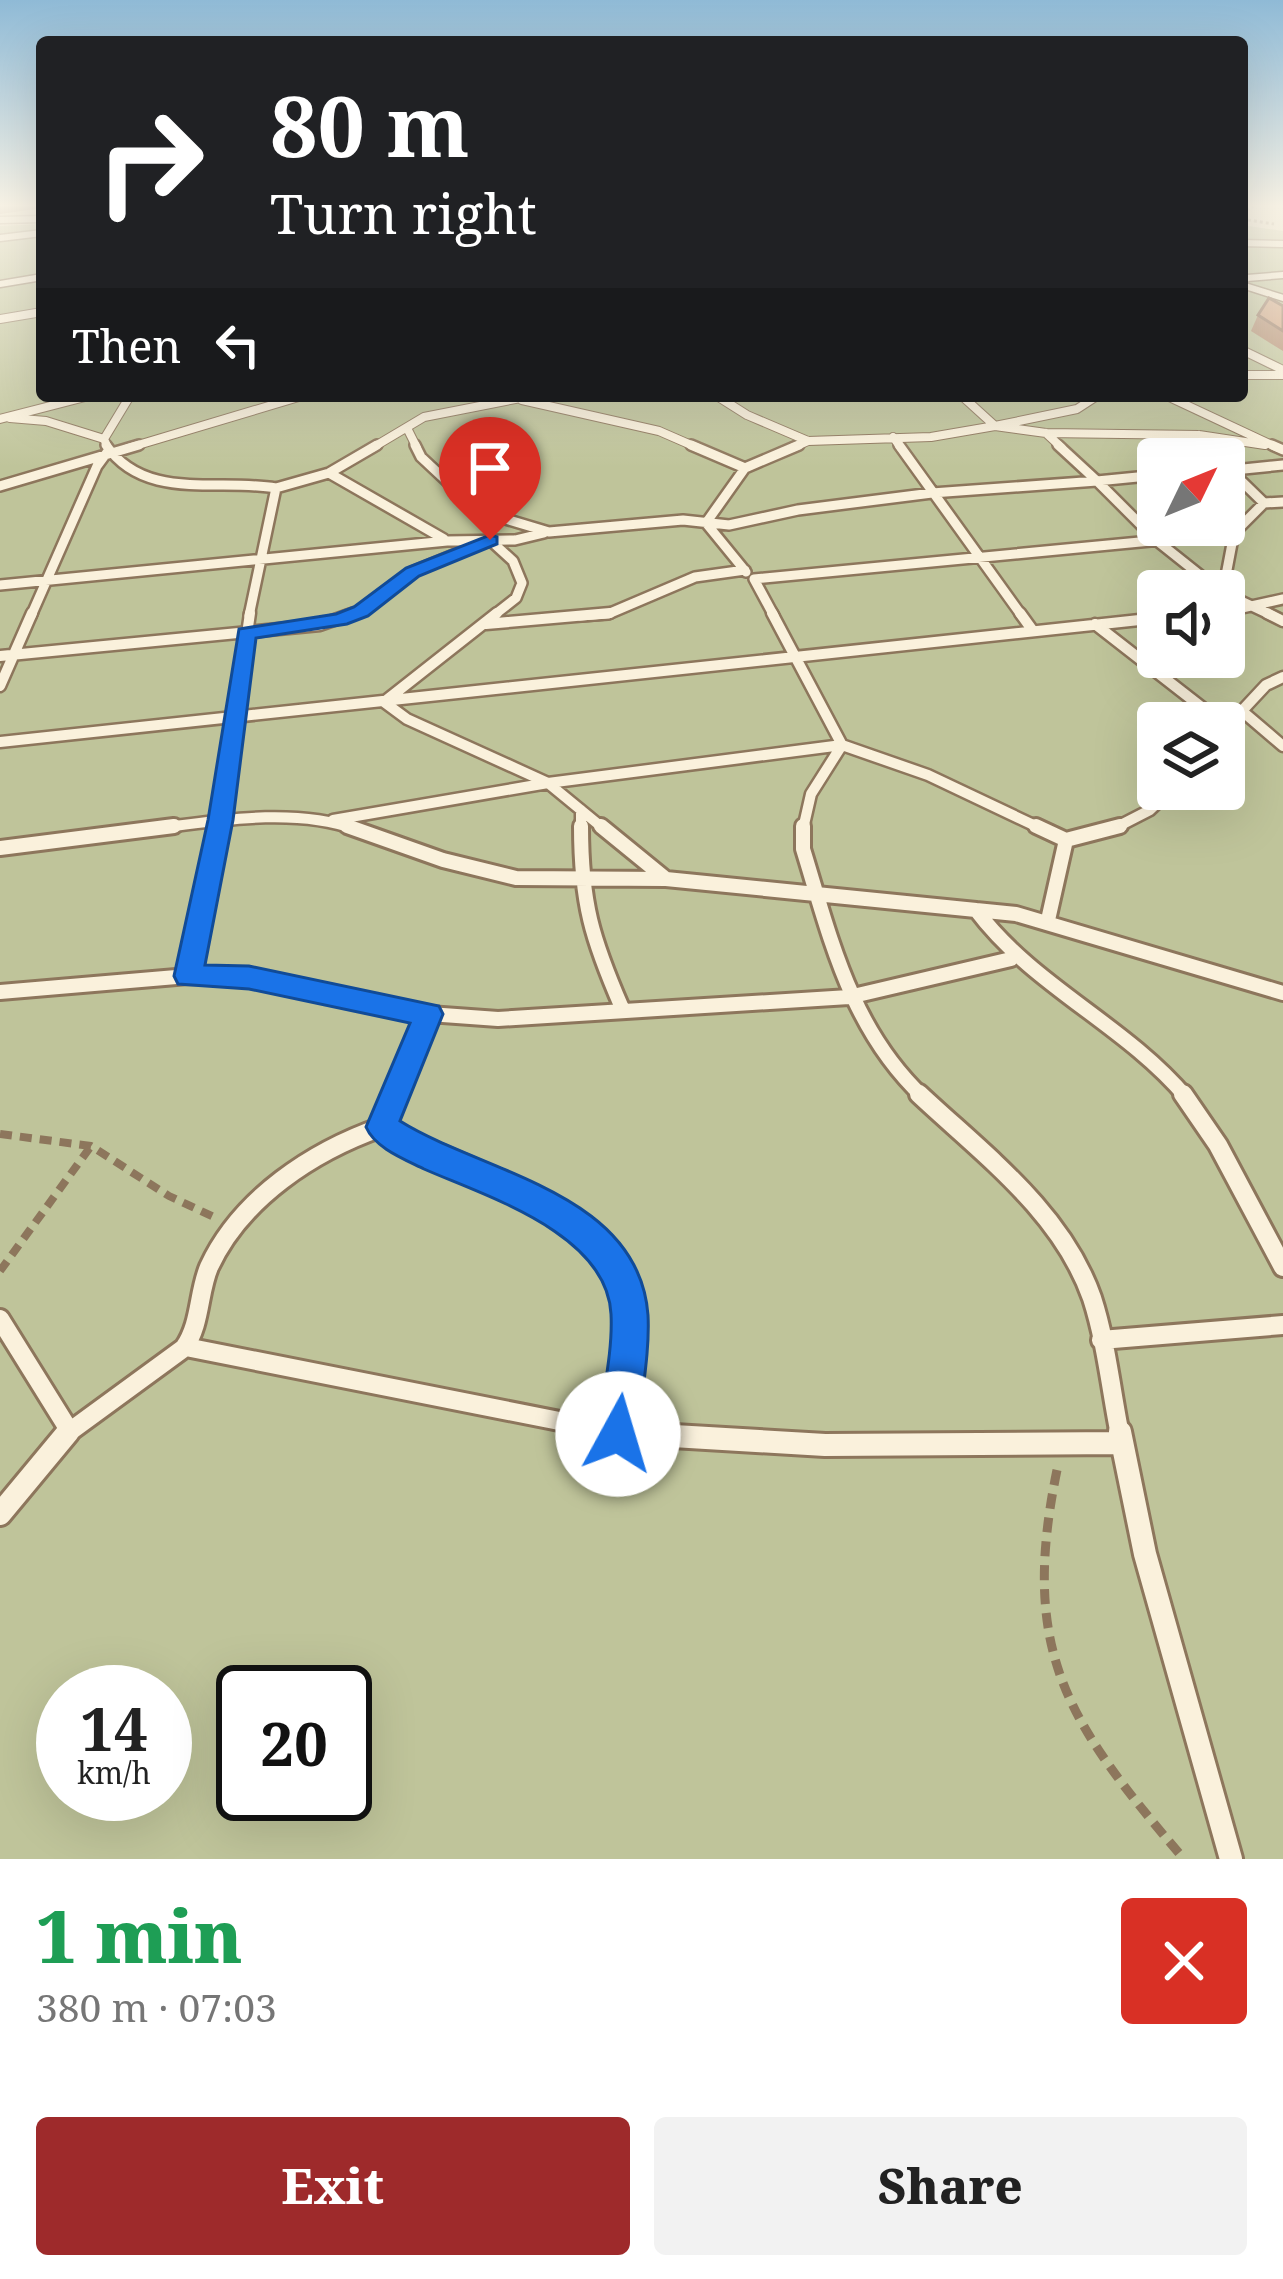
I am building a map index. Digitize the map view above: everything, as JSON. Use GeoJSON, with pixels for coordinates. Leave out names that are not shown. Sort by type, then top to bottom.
{"type":"FeatureCollection","features":[{"type":"Feature","properties":{"kind":"lane"},"geometry":{"type":"LineString","coordinates":[[0,319],[36,313]]}},
{"type":"Feature","properties":{"kind":"lane"},"geometry":{"type":"LineString","coordinates":[[1248,353],[1283,372]]}},
{"type":"Feature","properties":{"kind":"lane"},"geometry":{"type":"LineString","coordinates":[[1248,375],[1283,372]]}},
{"type":"Feature","properties":{"kind":"lane"},"geometry":{"type":"LineString","coordinates":[[5,418],[66,402]]}},
{"type":"Feature","properties":{"kind":"lane"},"geometry":{"type":"LineString","coordinates":[[126,402],[104,439],[108,452],[146,478],[181,488],[276,488],[329,473],[434,414],[493,402]]}},
{"type":"Feature","properties":{"kind":"lane"},"geometry":{"type":"LineString","coordinates":[[0,486],[281,402]]}},
{"type":"Feature","properties":{"kind":"lane"},"geometry":{"type":"LineString","coordinates":[[539,402],[659,431],[745,468]]}},
{"type":"Feature","properties":{"kind":"lane"},"geometry":{"type":"LineString","coordinates":[[726,402],[808,441]]}},
{"type":"Feature","properties":{"kind":"lane"},"geometry":{"type":"LineString","coordinates":[[969,402],[995,426],[1046,433],[1199,435],[1283,450]]}},
{"type":"Feature","properties":{"kind":"lane"},"geometry":{"type":"LineString","coordinates":[[706,523],[745,468],[808,441],[959,434],[1077,409],[1088,402]]}},
{"type":"Feature","properties":{"kind":"lane"},"geometry":{"type":"LineString","coordinates":[[1179,402],[1265,446]]}},
{"type":"Feature","properties":{"kind":"lane"},"geometry":{"type":"LineString","coordinates":[[1077,409],[1104,433]]}},
{"type":"Feature","properties":{"kind":"lane"},"geometry":{"type":"LineString","coordinates":[[5,418],[46,421],[104,439]]}},
{"type":"Feature","properties":{"kind":"lane"},"geometry":{"type":"LineString","coordinates":[[407,430],[435,471],[502,518],[549,532]]}},
{"type":"Feature","properties":{"kind":"lane"},"geometry":{"type":"LineString","coordinates":[[1046,433],[1137,521]]}},
{"type":"Feature","properties":{"kind":"lane"},"geometry":{"type":"LineString","coordinates":[[893,437],[1034,631]]}},
{"type":"Feature","properties":{"kind":"lane"},"geometry":{"type":"LineString","coordinates":[[0,686],[6,656],[58,561],[97,466],[108,452]]}},
{"type":"Feature","properties":{"kind":"lane"},"geometry":{"type":"LineString","coordinates":[[1245,466],[1283,465]]}},
{"type":"Feature","properties":{"kind":"lane"},"geometry":{"type":"LineString","coordinates":[[329,473],[447,541]]}},
{"type":"Feature","properties":{"kind":"lane"},"geometry":{"type":"LineString","coordinates":[[0,585],[682,520],[728,525],[798,510],[932,493],[1137,477]]}},
{"type":"Feature","properties":{"kind":"lane"},"geometry":{"type":"LineString","coordinates":[[1245,485],[1264,503]]}},
{"type":"Feature","properties":{"kind":"lane"},"geometry":{"type":"LineString","coordinates":[[188,976],[221,820],[246,633],[276,488]]}},
{"type":"Feature","properties":{"kind":"lane"},"geometry":{"type":"LineString","coordinates":[[1245,522],[1264,503],[1283,502]]}},
{"type":"Feature","properties":{"kind":"lane"},"geometry":{"type":"LineString","coordinates":[[6,656],[340,620],[361,611],[412,572],[490,540],[502,518]]}},
{"type":"Feature","properties":{"kind":"lane"},"geometry":{"type":"LineString","coordinates":[[706,523],[754,580],[842,745]]}},
{"type":"Feature","properties":{"kind":"lane"},"geometry":{"type":"LineString","coordinates":[[384,701],[505,610],[522,583],[513,562],[490,540]]}},
{"type":"Feature","properties":{"kind":"lane"},"geometry":{"type":"LineString","coordinates":[[754,580],[1137,542]]}},
{"type":"Feature","properties":{"kind":"lane"},"geometry":{"type":"LineString","coordinates":[[1164,546],[1195,570]]}},
{"type":"Feature","properties":{"kind":"lane"},"geometry":{"type":"LineString","coordinates":[[486,624],[608,614],[694,577],[745,570]]}},
{"type":"Feature","properties":{"kind":"lane"},"geometry":{"type":"LineString","coordinates":[[1246,607],[1283,599]]}},
{"type":"Feature","properties":{"kind":"lane"},"geometry":{"type":"LineString","coordinates":[[1246,607],[1283,621]]}},
{"type":"Feature","properties":{"kind":"lane"},"geometry":{"type":"LineString","coordinates":[[0,742],[1137,620]]}},
{"type":"Feature","properties":{"kind":"lane"},"geometry":{"type":"LineString","coordinates":[[1095,624],[1194,702]]}},
{"type":"Feature","properties":{"kind":"lane"},"geometry":{"type":"LineString","coordinates":[[1245,708],[1266,685],[1283,677]]}},
{"type":"Feature","properties":{"kind":"lane"},"geometry":{"type":"LineString","coordinates":[[384,701],[407,719],[548,783],[666,879]]}},
{"type":"Feature","properties":{"kind":"lane"},"geometry":{"type":"LineString","coordinates":[[1245,714],[1283,746]]}},
{"type":"Feature","properties":{"kind":"lane"},"geometry":{"type":"LineString","coordinates":[[842,745],[803,804],[803,849],[849,997],[910,1084],[1037,1205],[1069,1248],[1093,1299],[1145,1554],[1231,1859]]}},
{"type":"Feature","properties":{"kind":"lane"},"geometry":{"type":"LineString","coordinates":[[0,848],[221,820],[330,820],[548,783],[842,745],[928,775],[1066,840],[1133,821],[1152,810]]}},
{"type":"Feature","properties":{"kind":"lane"},"geometry":{"type":"LineString","coordinates":[[580,810],[581,878],[590,935],[622,1008]]}},
{"type":"Feature","properties":{"kind":"lane"},"geometry":{"type":"LineString","coordinates":[[330,820],[442,860],[516,878],[666,879],[1048,920],[1283,993]]}},
{"type":"Feature","properties":{"kind":"lane"},"geometry":{"type":"LineString","coordinates":[[1048,920],[1066,840]]}},
{"type":"Feature","properties":{"kind":"lane"},"geometry":{"type":"LineString","coordinates":[[976,910],[1011,958],[1132,1044],[1193,1104],[1283,1268]]}},
{"type":"Feature","properties":{"kind":"lane"},"geometry":{"type":"LineString","coordinates":[[0,992],[188,976],[249,977],[429,1014],[498,1019],[849,997],[1011,958]]}},
{"type":"Feature","properties":{"kind":"lane"},"geometry":{"type":"LineString","coordinates":[[382,1127],[429,1014]]}},
{"type":"Feature","properties":{"kind":"lane"},"geometry":{"type":"LineString","coordinates":[[0,1514],[69,1430],[186,1347],[208,1270],[231,1226],[325,1153],[359,1133],[382,1127],[415,1148],[560,1212],[621,1279],[629,1314],[618,1434]]}},
{"type":"Feature","properties":{"kind":"lane"},"geometry":{"type":"LineString","coordinates":[[0,1319],[69,1430]]}},
{"type":"Feature","properties":{"kind":"lane"},"geometry":{"type":"LineString","coordinates":[[1101,1340],[1283,1325]]}},
{"type":"Feature","properties":{"kind":"lane"},"geometry":{"type":"LineString","coordinates":[[186,1347],[618,1434],[825,1445],[1121,1443]]}},
{"type":"Feature","properties":{"kind":"path"},"geometry":{"type":"LineString","coordinates":[[0,1134],[91,1146],[169,1196],[231,1226]]}},
{"type":"Feature","properties":{"kind":"path"},"geometry":{"type":"LineString","coordinates":[[0,1271],[91,1146]]}},
{"type":"Feature","properties":{"kind":"path"},"geometry":{"type":"LineString","coordinates":[[1066,1441],[1042,1546],[1042,1602],[1058,1686],[1104,1765],[1184,1859]]}},
{"type":"Feature","properties":{"kind":"green space"},"geometry":{"type":"Polygon","coordinates":[[[0,293],[36,293],[36,402],[1248,402],[1248,293],[1283,293],[1283,1859],[0,1859],[0,293]]]}},
{"type":"Feature","properties":{"kind":"building"},"geometry":{"type":"Polygon","coordinates":[[[1269,298],[1283,306],[1283,331],[1258,315],[1269,298]]]}},
{"type":"Feature","properties":{"kind":"route"},"geometry":{"type":"LineString","coordinates":[[490,540],[412,572],[361,611],[340,620],[246,633],[221,820],[188,976],[249,977],[429,1014],[382,1127],[415,1148],[560,1212],[593,1242],[621,1279],[629,1314],[618,1434]]}}]}
